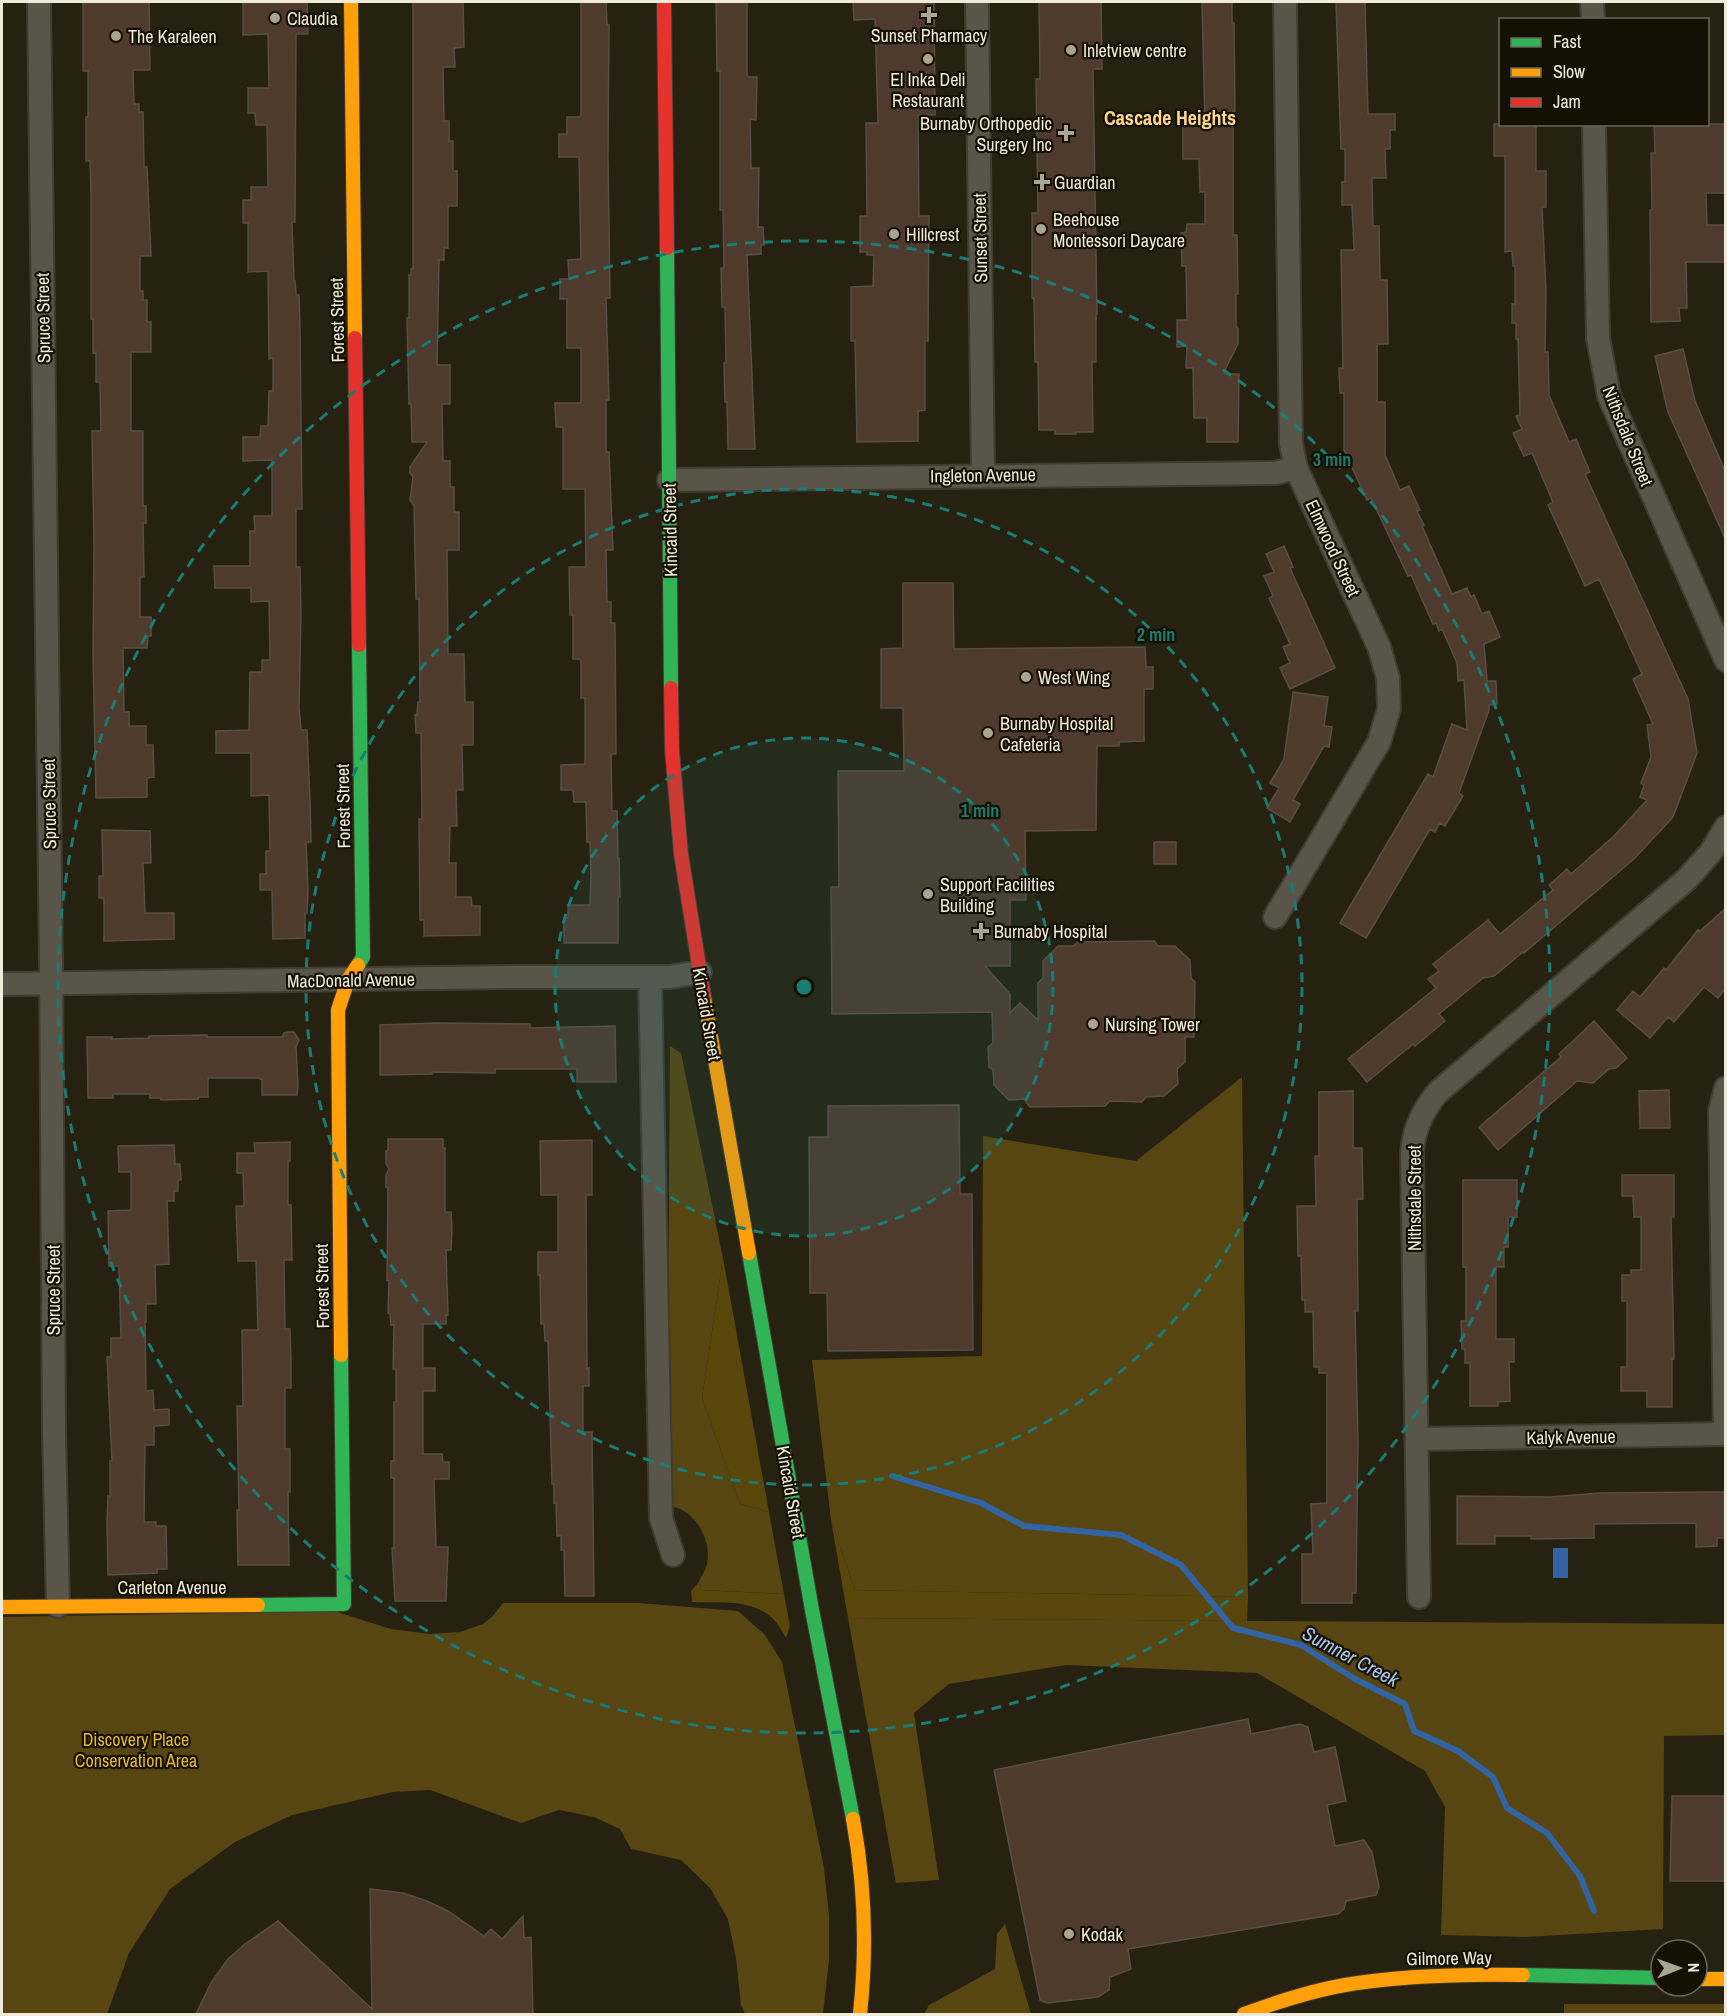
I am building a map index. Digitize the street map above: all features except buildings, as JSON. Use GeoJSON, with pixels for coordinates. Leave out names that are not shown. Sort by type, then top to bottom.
{"type":"FeatureCollection","features":[{"type":"Feature","properties":{"kind":"street","name":"Spruce Street"},"geometry":{"type":"LineString","coordinates":[[39,2],[58,1606]]}},
{"type":"Feature","properties":{"kind":"street","name":"Forest Street"},"geometry":{"type":"LineString","coordinates":[[344,1604],[338,1022],[339,1010],[348,980],[363,957],[351,2]]}},
{"type":"Feature","properties":{"kind":"street","name":"Kincaid Street"},"geometry":{"type":"LineString","coordinates":[[664,2],[672,750],[675,795],[681,854],[700,972],[812,1610],[858,1847],[865,1932],[865,1970],[860,2014]]}},
{"type":"Feature","properties":{"kind":"street","name":"Sunset Street"},"geometry":{"type":"LineString","coordinates":[[977,2],[982,475]]}},
{"type":"Feature","properties":{"kind":"street","name":"Elmwood Street"},"geometry":{"type":"LineString","coordinates":[[1275,917],[1379,742],[1389,709],[1388,678],[1379,647],[1296,468],[1291,444],[1285,2]]}},
{"type":"Feature","properties":{"kind":"street"},"geometry":{"type":"LineString","coordinates":[[1592,2],[1593,18]]}},
{"type":"Feature","properties":{"kind":"street","name":"Nithsdale Street"},"geometry":{"type":"LineString","coordinates":[[1594,126],[1598,338],[1609,396],[1725,660]]}},
{"type":"Feature","properties":{"kind":"street","name":"Ingleton Avenue"},"geometry":{"type":"LineString","coordinates":[[669,480],[1275,473],[1296,468]]}},
{"type":"Feature","properties":{"kind":"street","name":"Nithsdale Street"},"geometry":{"type":"LineString","coordinates":[[1419,1597],[1412,1154],[1415,1131],[1431,1100],[1446,1085],[1687,879],[1711,852],[1725,827]]}},
{"type":"Feature","properties":{"kind":"street","name":"MacDonald Avenue"},"geometry":{"type":"LineString","coordinates":[[2,984],[670,977],[700,972]]}},
{"type":"Feature","properties":{"kind":"street"},"geometry":{"type":"LineString","coordinates":[[650,977],[662,1518],[673,1554]]}},
{"type":"Feature","properties":{"kind":"street"},"geometry":{"type":"LineString","coordinates":[[1725,1088],[1720,1111],[1725,1434]]}},
{"type":"Feature","properties":{"kind":"street","name":"Kalyk Avenue"},"geometry":{"type":"LineString","coordinates":[[1417,1439],[1725,1434]]}},
{"type":"Feature","properties":{"kind":"street","name":"Carleton Avenue"},"geometry":{"type":"LineString","coordinates":[[2,1607],[344,1604]]}},
{"type":"Feature","properties":{"kind":"street","name":"Gilmore Way"},"geometry":{"type":"LineString","coordinates":[[1244,2014],[1300,1995],[1375,1980],[1409,1976],[1534,1975],[1649,1978]]}},
{"type":"Feature","properties":{"kind":"street"},"geometry":{"type":"LineString","coordinates":[[1709,1978],[1725,1979]]}},
{"type":"Feature","properties":{"kind":"shaded area"},"geometry":{"type":"Polygon","coordinates":[[[723,1258],[769,1512],[740,1504],[702,1398],[723,1258]]]}},
{"type":"Feature","properties":{"kind":"shaded area"},"geometry":{"type":"Polygon","coordinates":[[[831,1520],[855,1590],[1248,1597],[1247,1621],[848,1618],[831,1520]]]}},
{"type":"Feature","properties":{"kind":"shaded area"},"geometry":{"type":"Polygon","coordinates":[[[699,1582],[701,1590],[784,1594],[790,1626],[786,1638],[768,1614],[748,1605],[726,1602],[692,1602],[691,1591],[699,1582]]]}},
{"type":"Feature","properties":{"kind":"green space"},"geometry":{"type":"Polygon","coordinates":[[[670,1046],[681,1053],[723,1258],[702,1398],[740,1504],[769,1512],[784,1594],[701,1590],[699,1582],[708,1554],[704,1535],[693,1518],[677,1508],[667,1506],[670,1046]]]}},
{"type":"Feature","properties":{"kind":"green space"},"geometry":{"type":"Polygon","coordinates":[[[1242,1077],[1248,1597],[855,1590],[831,1520],[812,1360],[982,1356],[983,1136],[1136,1161],[1242,1077]]]}},
{"type":"Feature","properties":{"kind":"green space","name":"Discovery Place Conservation Area"},"geometry":{"type":"Polygon","coordinates":[[[503,1603],[639,1603],[738,1611],[765,1635],[782,1662],[824,1868],[829,1915],[829,1960],[823,2014],[745,2014],[741,2005],[736,1958],[728,1919],[710,1888],[681,1860],[631,1849],[620,1829],[594,1817],[559,1810],[521,1823],[430,1790],[393,1792],[292,1815],[235,1842],[170,1889],[129,1953],[107,2014],[2,2014],[2,1617],[334,1611],[391,1629],[429,1634],[460,1632],[483,1624],[503,1603]]]}},
{"type":"Feature","properties":{"kind":"green space"},"geometry":{"type":"Polygon","coordinates":[[[848,1618],[1725,1624],[1725,1735],[1664,1736],[1663,1929],[1525,1937],[1441,1935],[1445,1807],[1425,1771],[1257,1673],[1066,1665],[949,1684],[914,1713],[939,1880],[896,1883],[848,1618]]]}},
{"type":"Feature","properties":{"kind":"green space"},"geometry":{"type":"Polygon","coordinates":[[[1005,1924],[1031,2014],[924,2014],[929,2005],[995,1969],[997,1934],[1005,1924]]]}},
{"type":"Feature","properties":{"kind":"green space"},"geometry":{"type":"Polygon","coordinates":[[[1564,2004],[1725,2004],[1725,2014],[1564,2014],[1564,2004]]]}},
{"type":"Feature","properties":{"kind":"water"},"geometry":{"type":"Polygon","coordinates":[[[1553,1548],[1568,1548],[1568,1578],[1553,1578],[1553,1548]]]}},
{"type":"Feature","properties":{"kind":"waterway","name":"Sumner Creek"},"geometry":{"type":"LineString","coordinates":[[892,1476],[981,1503],[1024,1526],[1121,1535],[1181,1565],[1233,1628],[1301,1645],[1355,1679],[1405,1704],[1414,1731],[1458,1751],[1493,1777],[1507,1808],[1547,1833],[1580,1876],[1594,1911]]}},
{"type":"Feature","properties":{"kind":"traffic: fast"},"geometry":{"type":"LineString","coordinates":[[667,248],[671,688]]}},
{"type":"Feature","properties":{"kind":"traffic: fast"},"geometry":{"type":"LineString","coordinates":[[358,965],[363,957],[359,645]]}},
{"type":"Feature","properties":{"kind":"traffic: fast"},"geometry":{"type":"LineString","coordinates":[[749,1253],[812,1610],[853,1819]]}},
{"type":"Feature","properties":{"kind":"traffic: fast"},"geometry":{"type":"LineString","coordinates":[[258,1605],[344,1604],[341,1355]]}},
{"type":"Feature","properties":{"kind":"traffic: fast"},"geometry":{"type":"LineString","coordinates":[[1523,1975],[1649,1978]]}},
{"type":"Feature","properties":{"kind":"traffic: slow"},"geometry":{"type":"LineString","coordinates":[[351,2],[355,338]]}},
{"type":"Feature","properties":{"kind":"traffic: slow"},"geometry":{"type":"LineString","coordinates":[[341,1355],[338,1010],[348,980],[358,965]]}},
{"type":"Feature","properties":{"kind":"traffic: slow"},"geometry":{"type":"LineString","coordinates":[[704,997],[749,1253]]}},
{"type":"Feature","properties":{"kind":"traffic: slow"},"geometry":{"type":"LineString","coordinates":[[2,1607],[258,1605]]}},
{"type":"Feature","properties":{"kind":"traffic: slow"},"geometry":{"type":"LineString","coordinates":[[853,1819],[864,1916],[864,1965],[860,2014]]}},
{"type":"Feature","properties":{"kind":"traffic: slow"},"geometry":{"type":"LineString","coordinates":[[1244,2014],[1332,1987],[1367,1982],[1434,1976],[1523,1975]]}},
{"type":"Feature","properties":{"kind":"traffic: slow"},"geometry":{"type":"LineString","coordinates":[[1709,1979],[1726,1979]]}},
{"type":"Feature","properties":{"kind":"traffic: jam"},"geometry":{"type":"LineString","coordinates":[[664,2],[667,248]]}},
{"type":"Feature","properties":{"kind":"traffic: jam"},"geometry":{"type":"LineString","coordinates":[[355,338],[359,645]]}},
{"type":"Feature","properties":{"kind":"traffic: jam"},"geometry":{"type":"LineString","coordinates":[[671,688],[672,750],[681,854],[704,997]]}},
{"type":"Feature","properties":{"kind":"place","name":"Sunset Pharmacy"},"geometry":{"type":"Point","coordinates":[929,15]}},
{"type":"Feature","properties":{"kind":"place","name":"Claudia"},"geometry":{"type":"Point","coordinates":[275,18]}},
{"type":"Feature","properties":{"kind":"place","name":"The Karaleen"},"geometry":{"type":"Point","coordinates":[116,36]}},
{"type":"Feature","properties":{"kind":"place","name":"Inletview centre"},"geometry":{"type":"Point","coordinates":[1071,50]}},
{"type":"Feature","properties":{"kind":"place","name":"El Inka Deli Restaurant"},"geometry":{"type":"Point","coordinates":[928,59]}},
{"type":"Feature","properties":{"kind":"place","name":"Burnaby Orthopedic Surgery Inc"},"geometry":{"type":"Point","coordinates":[1066,133]}},
{"type":"Feature","properties":{"kind":"place","name":"Guardian"},"geometry":{"type":"Point","coordinates":[1042,182]}},
{"type":"Feature","properties":{"kind":"place","name":"Beehouse Montessori Daycare"},"geometry":{"type":"Point","coordinates":[1041,229]}},
{"type":"Feature","properties":{"kind":"place","name":"Hillcrest"},"geometry":{"type":"Point","coordinates":[894,234]}},
{"type":"Feature","properties":{"kind":"place","name":"West Wing"},"geometry":{"type":"Point","coordinates":[1026,677]}},
{"type":"Feature","properties":{"kind":"place","name":"Burnaby Hospital Cafeteria"},"geometry":{"type":"Point","coordinates":[988,733]}},
{"type":"Feature","properties":{"kind":"place","name":"Support Facilities Building"},"geometry":{"type":"Point","coordinates":[928,894]}},
{"type":"Feature","properties":{"kind":"place","name":"Burnaby Hospital"},"geometry":{"type":"Point","coordinates":[981,931]}},
{"type":"Feature","properties":{"kind":"place","name":"Nursing Tower"},"geometry":{"type":"Point","coordinates":[1093,1024]}},
{"type":"Feature","properties":{"kind":"place","name":"Kodak"},"geometry":{"type":"Point","coordinates":[1069,1934]}},
{"type":"Feature","properties":{"kind":"district","name":"Cascade Heights"},"geometry":{"type":"Point","coordinates":[1170,117]}}]}
